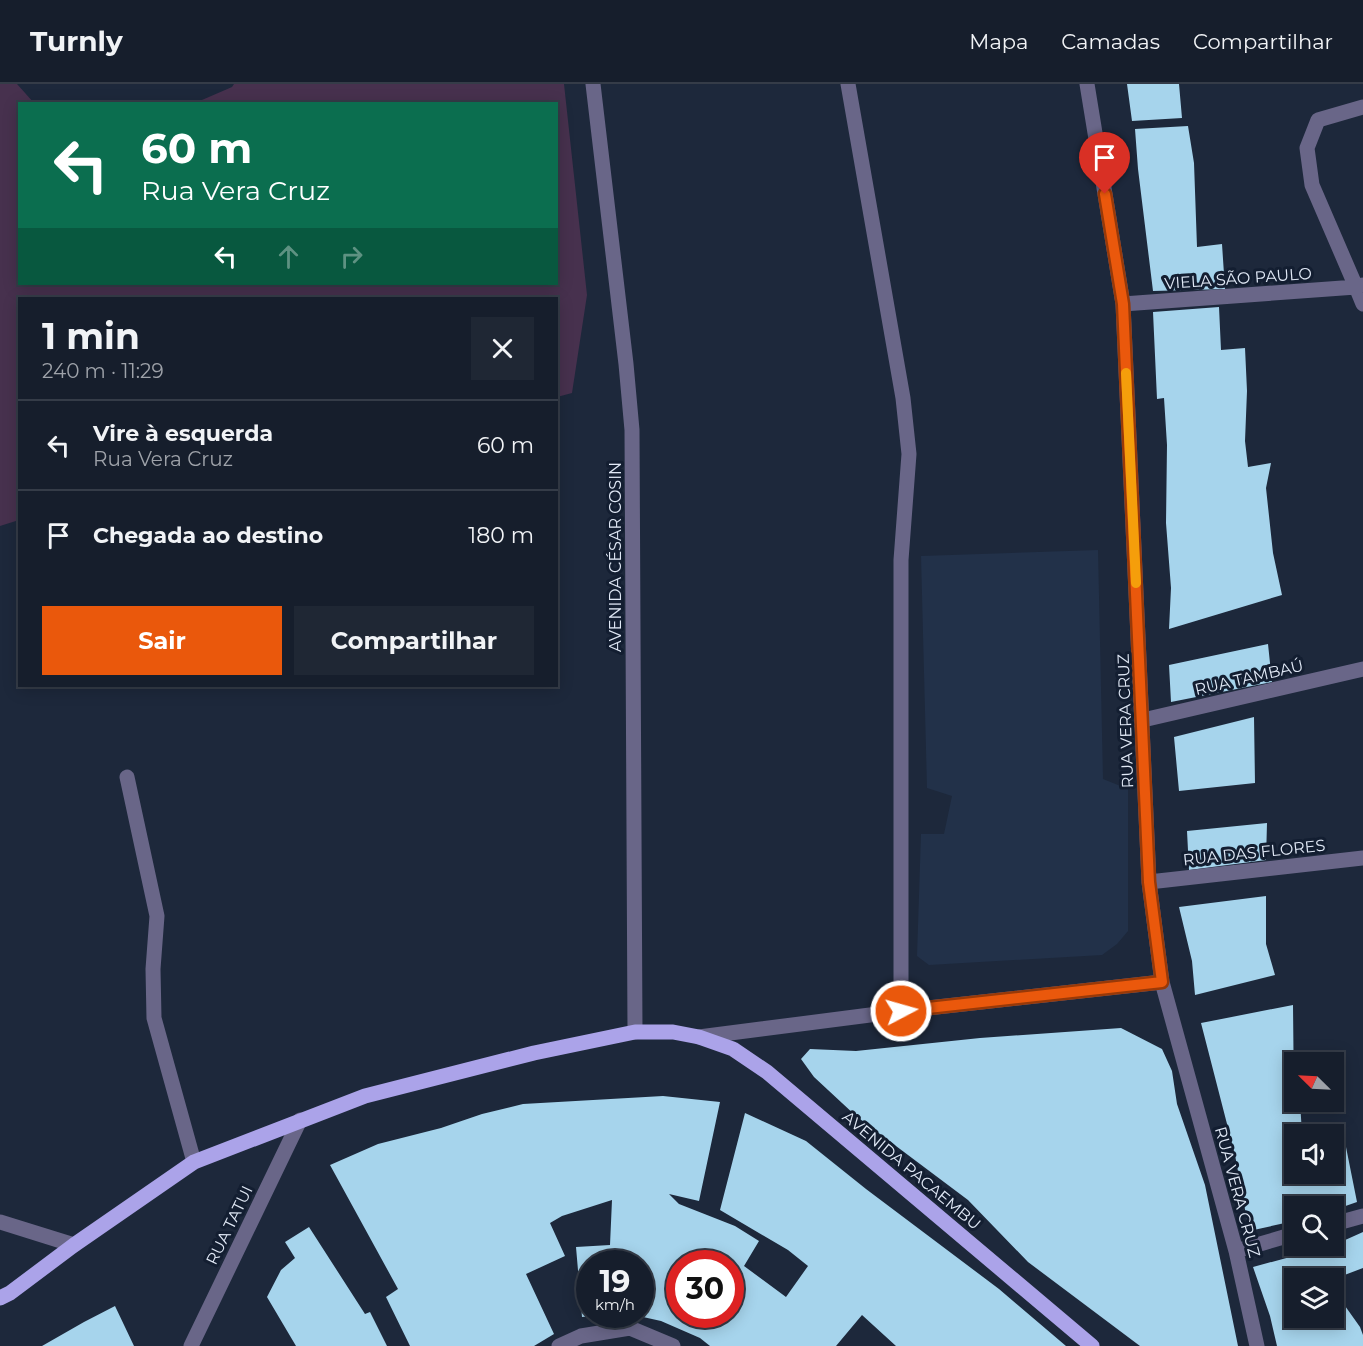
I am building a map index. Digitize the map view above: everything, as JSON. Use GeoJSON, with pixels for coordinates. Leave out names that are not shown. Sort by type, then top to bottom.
{"type":"FeatureCollection","features":[{"type":"Feature","properties":{"kind":"main road","name":"AVENIDA PACAEMBU"},"geometry":{"type":"LineString","coordinates":[[0,1298],[194,1162],[300,1120],[365,1096],[534,1053],[635,1032],[674,1032],[699,1037],[733,1049],[767,1072],[1092,1346]]}},
{"type":"Feature","properties":{"kind":"street","name":"AVENIDA CÉSAR COSIN"},"geometry":{"type":"LineString","coordinates":[[593,84],[632,430],[635,1032]]}},
{"type":"Feature","properties":{"kind":"street"},"geometry":{"type":"LineString","coordinates":[[848,84],[903,398],[909,454],[901,560],[901,1011]]}},
{"type":"Feature","properties":{"kind":"street","name":"RUA VERA CRUZ"},"geometry":{"type":"LineString","coordinates":[[1087,84],[1123,304],[1149,882],[1162,982],[1236,1251],[1257,1346]]}},
{"type":"Feature","properties":{"kind":"street"},"geometry":{"type":"LineString","coordinates":[[1363,107],[1318,120],[1307,148],[1312,184],[1360,286],[1363,304]]}},
{"type":"Feature","properties":{"kind":"street","name":"VIELA SÃO PAULO"},"geometry":{"type":"LineString","coordinates":[[1123,304],[1360,286]]}},
{"type":"Feature","properties":{"kind":"street","name":"RUA TAMBAÚ"},"geometry":{"type":"LineString","coordinates":[[1143,720],[1363,669]]}},
{"type":"Feature","properties":{"kind":"street"},"geometry":{"type":"LineString","coordinates":[[127,777],[157,916],[153,969],[154,1018],[194,1162]]}},
{"type":"Feature","properties":{"kind":"street","name":"RUA DAS FLORES"},"geometry":{"type":"LineString","coordinates":[[1149,882],[1363,858]]}},
{"type":"Feature","properties":{"kind":"street"},"geometry":{"type":"LineString","coordinates":[[699,1037],[901,1011],[1162,982]]}},
{"type":"Feature","properties":{"kind":"street","name":"RUA TATUI"},"geometry":{"type":"LineString","coordinates":[[191,1346],[300,1120]]}},
{"type":"Feature","properties":{"kind":"street"},"geometry":{"type":"LineString","coordinates":[[1344,1221],[1363,1216]]}},
{"type":"Feature","properties":{"kind":"street"},"geometry":{"type":"LineString","coordinates":[[0,1222],[74,1245]]}},
{"type":"Feature","properties":{"kind":"street"},"geometry":{"type":"LineString","coordinates":[[1236,1251],[1284,1237]]}},
{"type":"Feature","properties":{"kind":"street"},"geometry":{"type":"LineString","coordinates":[[559,1346],[581,1336],[630,1328],[673,1346]]}},
{"type":"Feature","properties":{"kind":"shaded area"},"geometry":{"type":"Polygon","coordinates":[[[0,84],[17,84],[33,102],[18,102],[18,285],[558,285],[558,102],[197,102],[232,87],[234,84],[564,84],[587,295],[572,393],[558,397],[558,297],[18,297],[18,520],[0,526],[0,84]]]}},
{"type":"Feature","properties":{"kind":"shaded area"},"geometry":{"type":"Polygon","coordinates":[[[1098,550],[1103,779],[1128,789],[1128,931],[1117,944],[1102,955],[929,965],[917,956],[921,834],[944,834],[952,796],[927,788],[921,556],[1098,550]]]}},
{"type":"Feature","properties":{"kind":"building"},"geometry":{"type":"Polygon","coordinates":[[[1127,84],[1179,84],[1182,118],[1132,121],[1127,84]]]}},
{"type":"Feature","properties":{"kind":"building"},"geometry":{"type":"Polygon","coordinates":[[[1188,126],[1194,163],[1197,247],[1222,244],[1225,289],[1153,291],[1135,129],[1188,126]]]}},
{"type":"Feature","properties":{"kind":"building"},"geometry":{"type":"Polygon","coordinates":[[[1219,307],[1221,350],[1245,348],[1247,391],[1245,441],[1248,467],[1271,463],[1266,488],[1273,553],[1282,595],[1169,629],[1171,588],[1166,523],[1167,445],[1164,398],[1157,399],[1153,312],[1219,307]]]}},
{"type":"Feature","properties":{"kind":"building"},"geometry":{"type":"Polygon","coordinates":[[[1268,644],[1272,682],[1171,702],[1169,665],[1268,644]]]}},
{"type":"Feature","properties":{"kind":"building"},"geometry":{"type":"Polygon","coordinates":[[[1254,717],[1255,783],[1179,791],[1174,737],[1254,717]]]}},
{"type":"Feature","properties":{"kind":"building"},"geometry":{"type":"Polygon","coordinates":[[[1267,823],[1266,860],[1189,870],[1187,831],[1267,823]]]}},
{"type":"Feature","properties":{"kind":"building"},"geometry":{"type":"Polygon","coordinates":[[[1266,896],[1266,944],[1275,975],[1195,995],[1192,961],[1179,907],[1266,896]]]}},
{"type":"Feature","properties":{"kind":"building"},"geometry":{"type":"Polygon","coordinates":[[[1293,1005],[1293,1052],[1284,1052],[1284,1112],[1301,1112],[1301,1124],[1284,1124],[1284,1184],[1344,1184],[1344,1148],[1346,1147],[1357,1202],[1344,1207],[1344,1196],[1284,1196],[1284,1223],[1249,1231],[1235,1155],[1201,1023],[1293,1005]]]}},
{"type":"Feature","properties":{"kind":"building"},"geometry":{"type":"Polygon","coordinates":[[[1121,1028],[1162,1049],[1172,1071],[1177,1104],[1205,1185],[1238,1346],[1140,1346],[1028,1262],[968,1200],[856,1116],[814,1077],[801,1059],[810,1049],[856,1051],[980,1038],[1121,1028]]]}},
{"type":"Feature","properties":{"kind":"building"},"geometry":{"type":"Polygon","coordinates":[[[663,1096],[720,1102],[699,1201],[669,1194],[679,1204],[735,1226],[759,1241],[744,1266],[744,1250],[666,1250],[666,1323],[654,1319],[654,1250],[576,1250],[576,1247],[610,1245],[612,1200],[562,1216],[550,1223],[565,1256],[526,1274],[554,1334],[534,1346],[410,1346],[386,1297],[398,1289],[330,1165],[378,1144],[441,1128],[482,1114],[523,1104],[663,1096]]]}},
{"type":"Feature","properties":{"kind":"building"},"geometry":{"type":"Polygon","coordinates":[[[745,1113],[806,1141],[999,1289],[1066,1346],[896,1346],[862,1315],[836,1346],[710,1346],[700,1338],[677,1328],[744,1328],[744,1266],[786,1297],[808,1266],[788,1250],[720,1210],[745,1113]]]}},
{"type":"Feature","properties":{"kind":"building"},"geometry":{"type":"Polygon","coordinates":[[[309,1227],[365,1314],[370,1312],[387,1346],[296,1346],[267,1297],[281,1270],[295,1258],[285,1242],[309,1227]]]}},
{"type":"Feature","properties":{"kind":"building"},"geometry":{"type":"Polygon","coordinates":[[[1363,1232],[1363,1268],[1344,1275],[1344,1268],[1284,1268],[1284,1328],[1344,1328],[1344,1304],[1360,1327],[1363,1346],[1277,1346],[1270,1316],[1253,1267],[1294,1256],[1344,1256],[1344,1241],[1363,1232]]]}},
{"type":"Feature","properties":{"kind":"building"},"geometry":{"type":"Polygon","coordinates":[[[115,1306],[134,1346],[42,1346],[84,1322],[115,1306]]]}},
{"type":"Feature","properties":{"kind":"slow traffic"},"geometry":{"type":"LineString","coordinates":[[1126,373],[1136,583]]}},
{"type":"Feature","properties":{"kind":"route"},"geometry":{"type":"LineString","coordinates":[[901,1011],[1162,982],[1149,882],[1123,304],[1105,194]]}}]}
